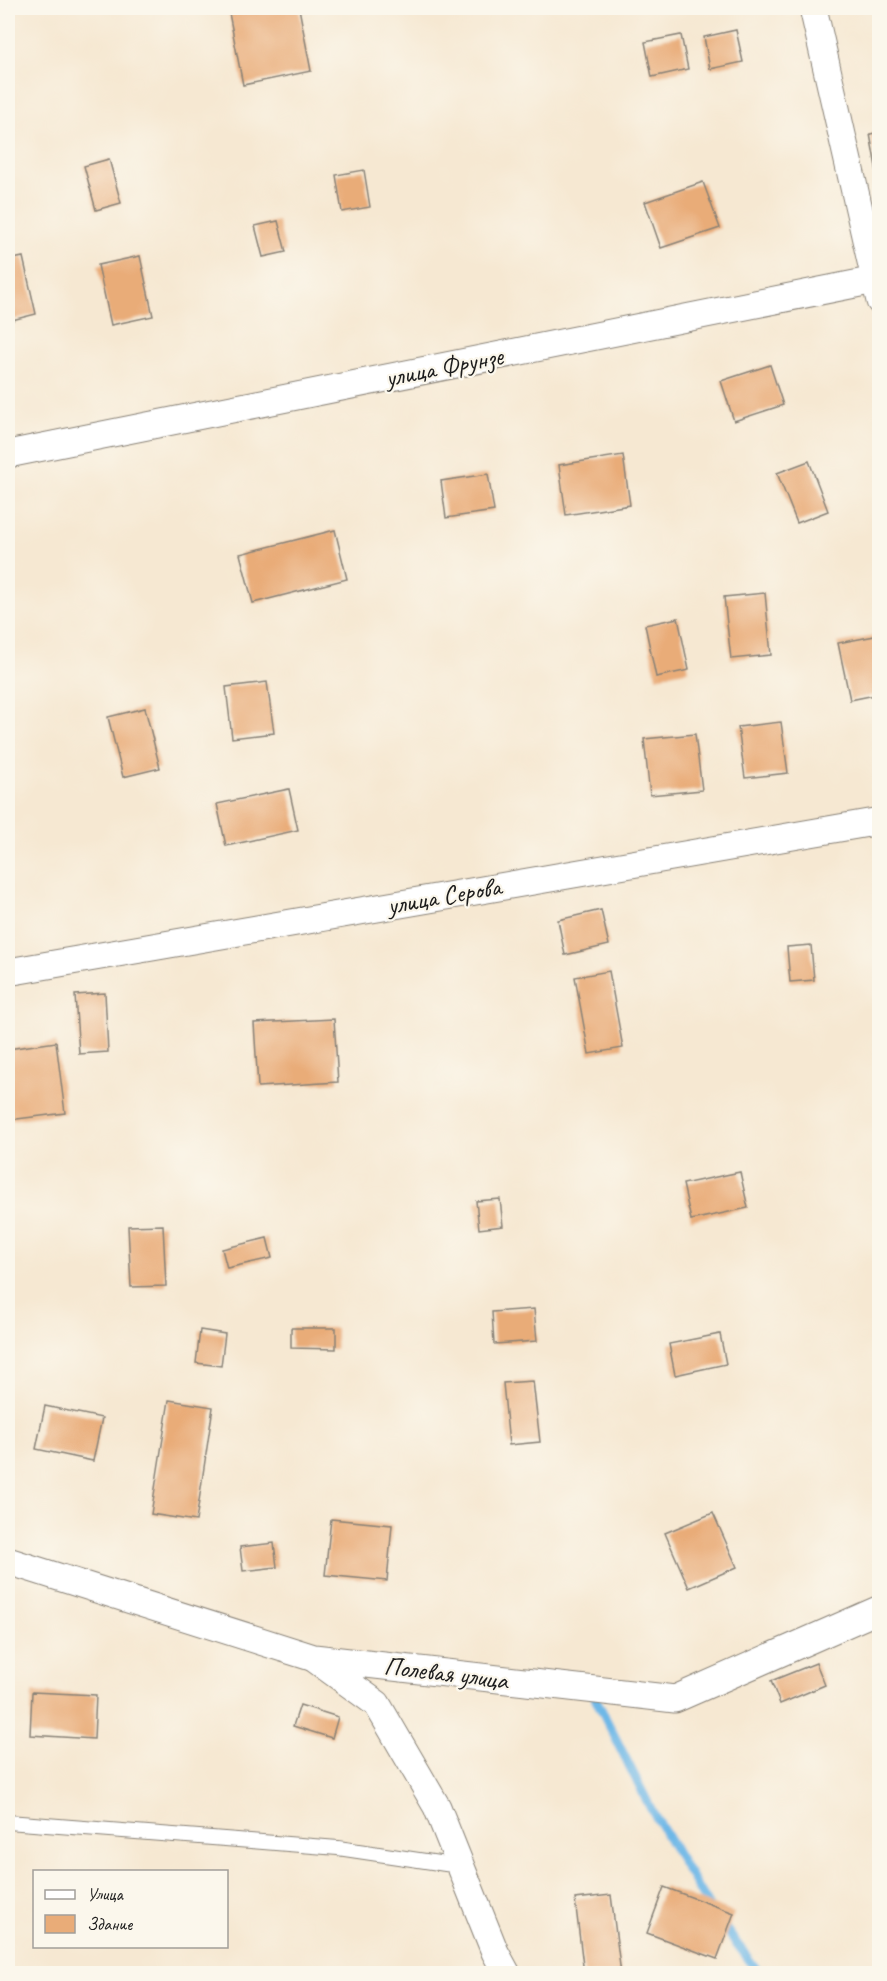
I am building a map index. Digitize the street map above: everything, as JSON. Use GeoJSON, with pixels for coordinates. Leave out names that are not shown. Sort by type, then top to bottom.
{"type":"FeatureCollection","features":[{"type":"Feature","properties":{"kind":"street"},"geometry":{"type":"LineString","coordinates":[[813,8],[878,287]]}},
{"type":"Feature","properties":{"kind":"street","name":"улица Фрунзе"},"geometry":{"type":"LineString","coordinates":[[8,454],[878,287]]}},
{"type":"Feature","properties":{"kind":"street","name":"улица Серова"},"geometry":{"type":"LineString","coordinates":[[8,972],[879,821]]}},
{"type":"Feature","properties":{"kind":"street","name":"Полевая улица"},"geometry":{"type":"LineString","coordinates":[[8,1561],[314,1658],[675,1699],[879,1609]]}},
{"type":"Feature","properties":{"kind":"street"},"geometry":{"type":"LineString","coordinates":[[314,1658],[377,1704],[437,1807],[495,1952],[507,1974]]}},
{"type":"Feature","properties":{"kind":"lane"},"geometry":{"type":"LineString","coordinates":[[8,1822],[338,1848],[459,1866]]}},
{"type":"Feature","properties":{"kind":"path"},"geometry":{"type":"LineString","coordinates":[[8,1969],[70,1974]]}},
{"type":"Feature","properties":{"kind":"building"},"geometry":{"type":"Polygon","coordinates":[[[228,8],[299,8],[311,71],[243,85],[228,8]]]}},
{"type":"Feature","properties":{"kind":"building"},"geometry":{"type":"Polygon","coordinates":[[[736,30],[743,62],[710,69],[704,37],[736,30]]]}},
{"type":"Feature","properties":{"kind":"building"},"geometry":{"type":"Polygon","coordinates":[[[681,35],[688,69],[652,77],[645,42],[681,35]]]}},
{"type":"Feature","properties":{"kind":"building"},"geometry":{"type":"Polygon","coordinates":[[[880,132],[880,178],[878,178],[870,134],[880,132]]]}},
{"type":"Feature","properties":{"kind":"building"},"geometry":{"type":"Polygon","coordinates":[[[109,159],[121,203],[96,210],[84,166],[109,159]]]}},
{"type":"Feature","properties":{"kind":"building"},"geometry":{"type":"Polygon","coordinates":[[[364,170],[370,207],[342,212],[336,175],[364,170]]]}},
{"type":"Feature","properties":{"kind":"building"},"geometry":{"type":"Polygon","coordinates":[[[703,182],[720,228],[661,248],[645,202],[703,182]]]}},
{"type":"Feature","properties":{"kind":"building"},"geometry":{"type":"Polygon","coordinates":[[[278,221],[286,252],[263,257],[255,226],[278,221]]]}},
{"type":"Feature","properties":{"kind":"building"},"geometry":{"type":"Polygon","coordinates":[[[140,256],[153,316],[111,325],[98,265],[140,256]]]}},
{"type":"Feature","properties":{"kind":"building"},"geometry":{"type":"Polygon","coordinates":[[[23,257],[36,314],[8,321],[8,260],[23,257]]]}},
{"type":"Feature","properties":{"kind":"building"},"geometry":{"type":"Polygon","coordinates":[[[770,365],[783,405],[734,421],[721,381],[770,365]]]}},
{"type":"Feature","properties":{"kind":"building"},"geometry":{"type":"Polygon","coordinates":[[[623,455],[630,505],[566,515],[559,465],[623,455]]]}},
{"type":"Feature","properties":{"kind":"building"},"geometry":{"type":"Polygon","coordinates":[[[809,461],[828,511],[797,523],[777,473],[809,461]]]}},
{"type":"Feature","properties":{"kind":"building"},"geometry":{"type":"Polygon","coordinates":[[[488,474],[494,511],[446,518],[441,481],[488,474]]]}},
{"type":"Feature","properties":{"kind":"building"},"geometry":{"type":"Polygon","coordinates":[[[335,530],[347,579],[253,603],[240,554],[335,530]]]}},
{"type":"Feature","properties":{"kind":"building"},"geometry":{"type":"Polygon","coordinates":[[[765,593],[771,655],[731,659],[724,597],[765,593]]]}},
{"type":"Feature","properties":{"kind":"building"},"geometry":{"type":"Polygon","coordinates":[[[678,618],[689,670],[656,677],[645,625],[678,618]]]}},
{"type":"Feature","properties":{"kind":"building"},"geometry":{"type":"Polygon","coordinates":[[[880,635],[880,694],[850,700],[838,643],[880,635]]]}},
{"type":"Feature","properties":{"kind":"building"},"geometry":{"type":"Polygon","coordinates":[[[267,682],[274,733],[232,738],[226,687],[267,682]]]}},
{"type":"Feature","properties":{"kind":"building"},"geometry":{"type":"Polygon","coordinates":[[[145,708],[160,768],[123,777],[108,717],[145,708]]]}},
{"type":"Feature","properties":{"kind":"building"},"geometry":{"type":"Polygon","coordinates":[[[781,722],[788,773],[745,778],[738,727],[781,722]]]}},
{"type":"Feature","properties":{"kind":"building"},"geometry":{"type":"Polygon","coordinates":[[[695,734],[702,790],[650,795],[644,739],[695,734]]]}},
{"type":"Feature","properties":{"kind":"building"},"geometry":{"type":"Polygon","coordinates":[[[289,789],[298,830],[226,846],[217,804],[289,789]]]}},
{"type":"Feature","properties":{"kind":"building"},"geometry":{"type":"Polygon","coordinates":[[[601,910],[609,945],[565,955],[558,920],[601,910]]]}},
{"type":"Feature","properties":{"kind":"building"},"geometry":{"type":"Polygon","coordinates":[[[811,945],[814,980],[790,982],[787,947],[811,945]]]}},
{"type":"Feature","properties":{"kind":"building"},"geometry":{"type":"Polygon","coordinates":[[[609,971],[623,1048],[589,1054],[575,977],[609,971]]]}},
{"type":"Feature","properties":{"kind":"building"},"geometry":{"type":"Polygon","coordinates":[[[105,993],[108,1052],[79,1054],[75,995],[105,993]]]}},
{"type":"Feature","properties":{"kind":"building"},"geometry":{"type":"Polygon","coordinates":[[[334,1019],[338,1082],[258,1087],[254,1023],[334,1019]]]}},
{"type":"Feature","properties":{"kind":"building"},"geometry":{"type":"Polygon","coordinates":[[[56,1042],[65,1113],[9,1120],[8,1049],[56,1042]]]}},
{"type":"Feature","properties":{"kind":"building"},"geometry":{"type":"Polygon","coordinates":[[[740,1172],[748,1208],[691,1220],[683,1184],[740,1172]]]}},
{"type":"Feature","properties":{"kind":"building"},"geometry":{"type":"Polygon","coordinates":[[[500,1199],[503,1226],[479,1229],[476,1201],[500,1199]]]}},
{"type":"Feature","properties":{"kind":"building"},"geometry":{"type":"Polygon","coordinates":[[[163,1225],[166,1286],[131,1287],[128,1226],[163,1225]]]}},
{"type":"Feature","properties":{"kind":"building"},"geometry":{"type":"Polygon","coordinates":[[[267,1238],[272,1258],[227,1268],[222,1249],[267,1238]]]}},
{"type":"Feature","properties":{"kind":"building"},"geometry":{"type":"Polygon","coordinates":[[[534,1309],[537,1341],[494,1344],[492,1312],[534,1309]]]}},
{"type":"Feature","properties":{"kind":"building"},"geometry":{"type":"Polygon","coordinates":[[[291,1328],[336,1328],[336,1349],[291,1348],[291,1328]]]}},
{"type":"Feature","properties":{"kind":"building"},"geometry":{"type":"Polygon","coordinates":[[[200,1330],[225,1334],[221,1366],[196,1363],[200,1330]]]}},
{"type":"Feature","properties":{"kind":"building"},"geometry":{"type":"Polygon","coordinates":[[[720,1334],[726,1364],[675,1375],[669,1344],[720,1334]]]}},
{"type":"Feature","properties":{"kind":"building"},"geometry":{"type":"Polygon","coordinates":[[[533,1381],[540,1442],[509,1445],[503,1383],[533,1381]]]}},
{"type":"Feature","properties":{"kind":"building"},"geometry":{"type":"Polygon","coordinates":[[[169,1400],[213,1407],[196,1521],[151,1514],[169,1400]]]}},
{"type":"Feature","properties":{"kind":"building"},"geometry":{"type":"Polygon","coordinates":[[[45,1406],[102,1418],[93,1461],[36,1449],[45,1406]]]}},
{"type":"Feature","properties":{"kind":"building"},"geometry":{"type":"Polygon","coordinates":[[[713,1513],[737,1567],[689,1588],[665,1533],[713,1513]]]}},
{"type":"Feature","properties":{"kind":"building"},"geometry":{"type":"Polygon","coordinates":[[[331,1519],[392,1525],[387,1581],[325,1575],[331,1519]]]}},
{"type":"Feature","properties":{"kind":"building"},"geometry":{"type":"Polygon","coordinates":[[[274,1543],[277,1567],[243,1571],[240,1547],[274,1543]]]}},
{"type":"Feature","properties":{"kind":"building"},"geometry":{"type":"Polygon","coordinates":[[[816,1663],[825,1685],[780,1704],[771,1681],[816,1663]]]}},
{"type":"Feature","properties":{"kind":"building"},"geometry":{"type":"Polygon","coordinates":[[[32,1692],[96,1695],[94,1739],[30,1735],[32,1692]]]}},
{"type":"Feature","properties":{"kind":"building"},"geometry":{"type":"Polygon","coordinates":[[[300,1705],[338,1717],[332,1738],[293,1726],[300,1705]]]}},
{"type":"Feature","properties":{"kind":"building"},"geometry":{"type":"Polygon","coordinates":[[[664,1887],[734,1913],[717,1959],[647,1933],[664,1887]]]}},
{"type":"Feature","properties":{"kind":"building"},"geometry":{"type":"Polygon","coordinates":[[[611,1895],[621,1974],[584,1974],[575,1899],[611,1895]]]}},
{"type":"Feature","properties":{"kind":"waterway"},"geometry":{"type":"LineString","coordinates":[[594,1695],[651,1809],[712,1912]]}},
{"type":"Feature","properties":{"kind":"waterway"},"geometry":{"type":"LineString","coordinates":[[721,1923],[760,1974]]}}]}
